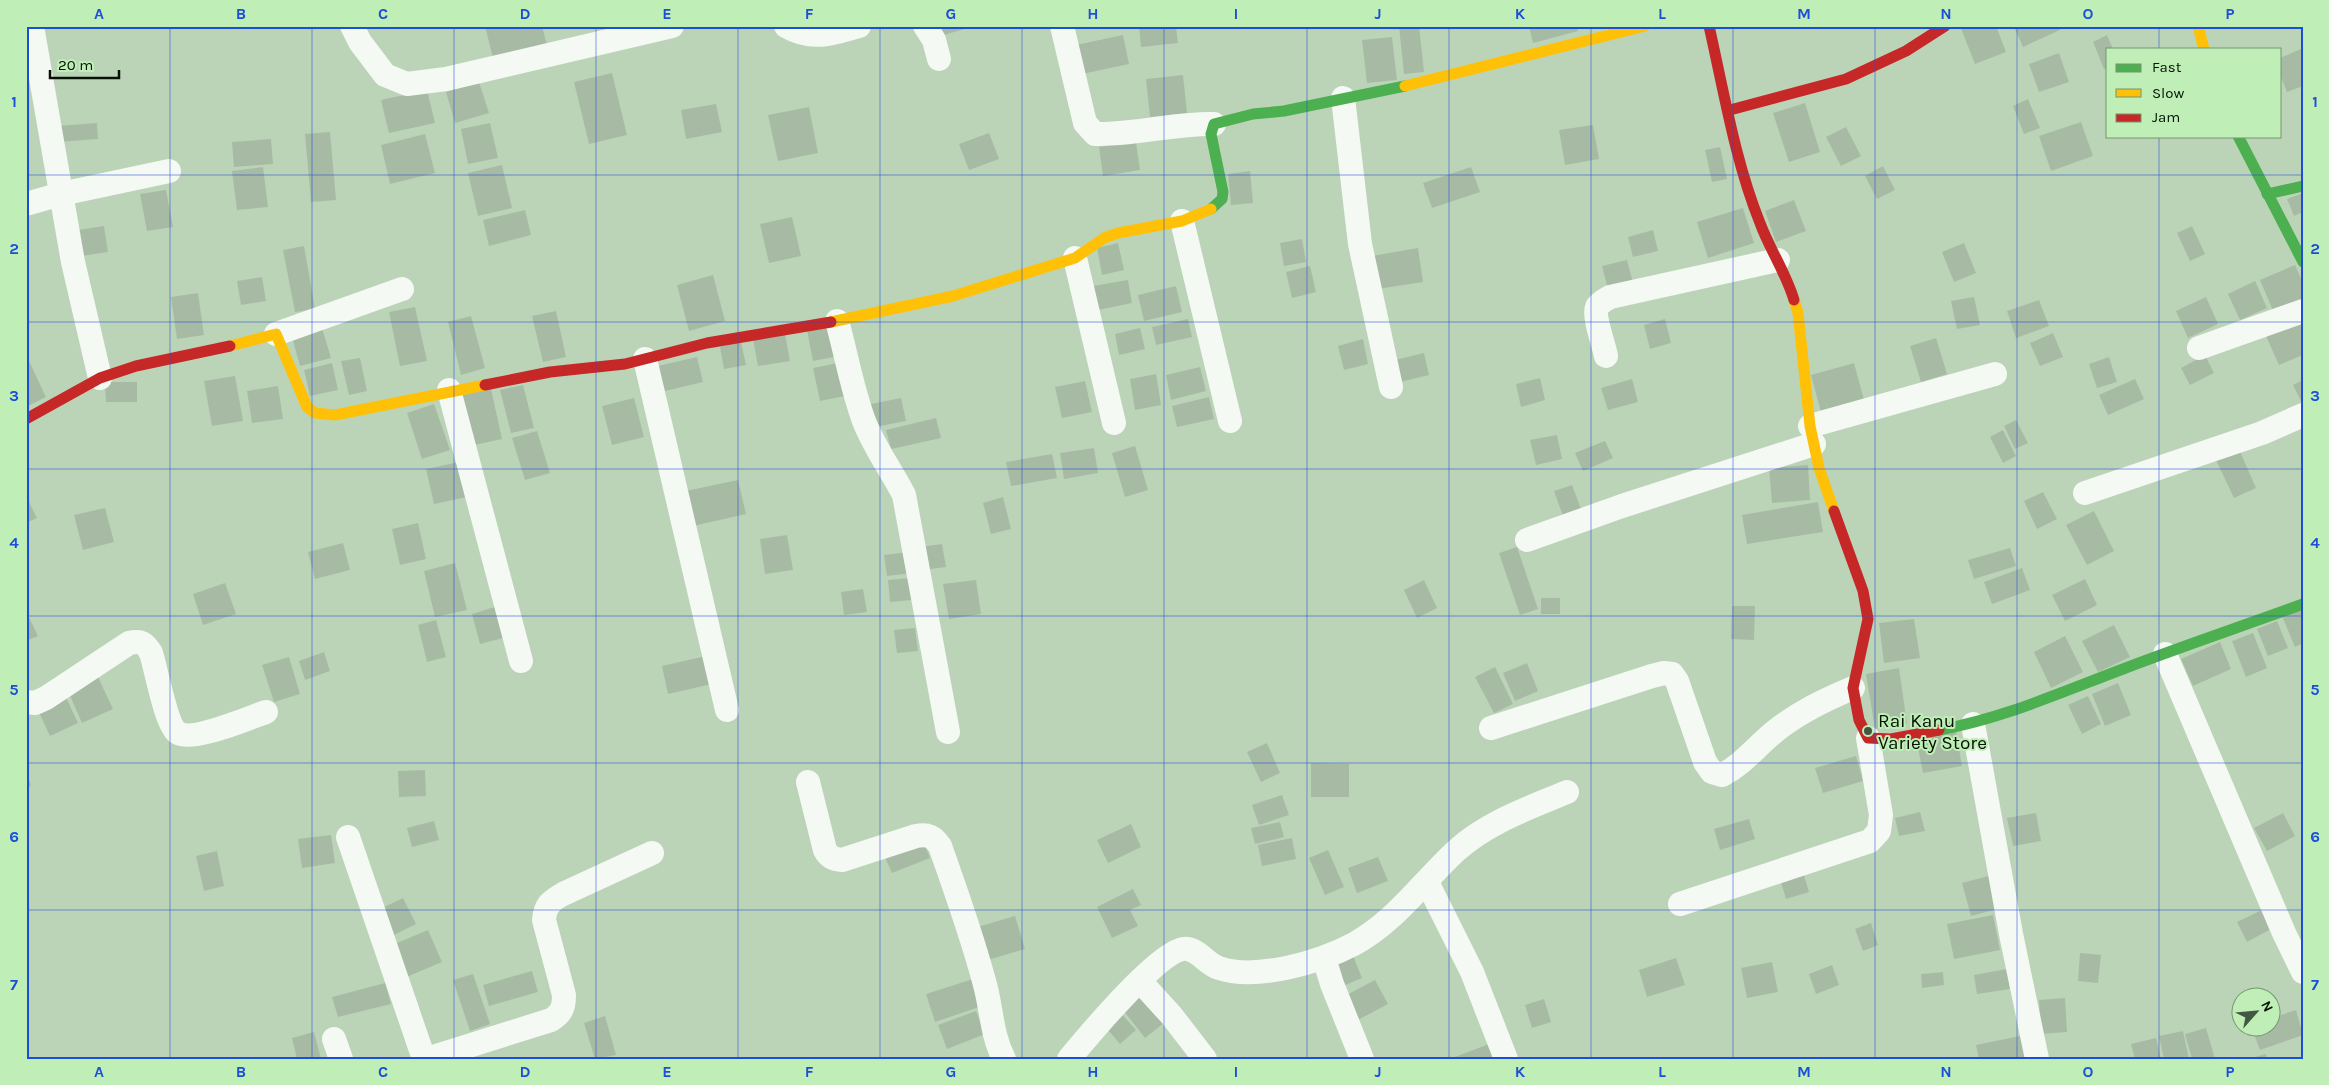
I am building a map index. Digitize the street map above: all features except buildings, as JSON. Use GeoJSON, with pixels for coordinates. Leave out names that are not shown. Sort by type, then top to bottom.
{"type":"FeatureCollection","features":[{"type":"Feature","properties":{"kind":"street"},"geometry":{"type":"LineString","coordinates":[[32,26],[54,162],[73,262],[100,378]]}},
{"type":"Feature","properties":{"kind":"street"},"geometry":{"type":"LineString","coordinates":[[352,26],[360,42],[385,75],[407,84],[446,79],[672,26]]}},
{"type":"Feature","properties":{"kind":"street"},"geometry":{"type":"LineString","coordinates":[[786,26],[810,36],[828,36],[859,26]]}},
{"type":"Feature","properties":{"kind":"street"},"geometry":{"type":"LineString","coordinates":[[925,26],[934,40],[939,59]]}},
{"type":"Feature","properties":{"kind":"street"},"geometry":{"type":"LineString","coordinates":[[1062,26],[1085,124],[1096,134],[1138,132],[1196,124],[1214,124],[1253,114],[1284,111],[1426,82],[1645,26]]}},
{"type":"Feature","properties":{"kind":"street"},"geometry":{"type":"LineString","coordinates":[[1680,904],[1870,841],[1879,830],[1881,815],[1868,738],[1859,720],[1853,688],[1864,645],[1868,619],[1863,591],[1819,468],[1812,435],[1798,313],[1789,282],[1760,224],[1742,169],[1730,110],[1709,26]]}},
{"type":"Feature","properties":{"kind":"street"},"geometry":{"type":"LineString","coordinates":[[1730,110],[1846,79],[1906,51],[1945,26]]}},
{"type":"Feature","properties":{"kind":"street"},"geometry":{"type":"LineString","coordinates":[[2198,26],[2204,48]]}},
{"type":"Feature","properties":{"kind":"street"},"geometry":{"type":"LineString","coordinates":[[1343,98],[1360,244],[1391,387]]}},
{"type":"Feature","properties":{"kind":"street"},"geometry":{"type":"LineString","coordinates":[[276,334],[307,407],[315,413],[335,415],[449,390],[550,372],[625,364],[732,338],[837,321],[953,296],[1076,258],[1104,238],[1118,233],[1182,221],[1214,208],[1222,199],[1223,192],[1212,134],[1214,124]]}},
{"type":"Feature","properties":{"kind":"street"},"geometry":{"type":"LineString","coordinates":[[2239,138],[2303,262]]}},
{"type":"Feature","properties":{"kind":"street"},"geometry":{"type":"LineString","coordinates":[[26,204],[61,194],[169,171]]}},
{"type":"Feature","properties":{"kind":"street"},"geometry":{"type":"LineString","coordinates":[[2267,194],[2303,186]]}},
{"type":"Feature","properties":{"kind":"street"},"geometry":{"type":"LineString","coordinates":[[1182,221],[1230,421]]}},
{"type":"Feature","properties":{"kind":"street"},"geometry":{"type":"LineString","coordinates":[[1076,258],[1114,423]]}},
{"type":"Feature","properties":{"kind":"street"},"geometry":{"type":"LineString","coordinates":[[1606,356],[1596,309],[1605,300],[1778,260]]}},
{"type":"Feature","properties":{"kind":"street"},"geometry":{"type":"LineString","coordinates":[[26,419],[100,378],[136,366],[256,341],[402,289]]}},
{"type":"Feature","properties":{"kind":"street"},"geometry":{"type":"LineString","coordinates":[[2199,348],[2303,311]]}},
{"type":"Feature","properties":{"kind":"street"},"geometry":{"type":"LineString","coordinates":[[837,321],[864,419],[875,446],[891,470],[904,495],[948,732]]}},
{"type":"Feature","properties":{"kind":"street"},"geometry":{"type":"LineString","coordinates":[[645,359],[726,710]]}},
{"type":"Feature","properties":{"kind":"street"},"geometry":{"type":"LineString","coordinates":[[1527,540],[1812,435],[1995,374]]}},
{"type":"Feature","properties":{"kind":"street"},"geometry":{"type":"LineString","coordinates":[[449,390],[521,661]]}},
{"type":"Feature","properties":{"kind":"street"},"geometry":{"type":"LineString","coordinates":[[2085,493],[2262,433],[2303,416]]}},
{"type":"Feature","properties":{"kind":"street"},"geometry":{"type":"LineString","coordinates":[[1868,738],[1891,739],[1973,724],[2028,707],[2165,654],[2303,604]]}},
{"type":"Feature","properties":{"kind":"street"},"geometry":{"type":"LineString","coordinates":[[26,702],[35,703],[46,698],[128,643],[137,641],[145,643],[152,653],[170,721],[176,732],[187,736],[266,712]]}},
{"type":"Feature","properties":{"kind":"street"},"geometry":{"type":"LineString","coordinates":[[2165,654],[2284,933],[2303,972]]}},
{"type":"Feature","properties":{"kind":"street"},"geometry":{"type":"LineString","coordinates":[[1491,728],[1652,676],[1664,673],[1672,674],[1677,681],[1705,762],[1712,772],[1722,775],[1736,768],[1772,734],[1795,716],[1820,702],[1853,688]]}},
{"type":"Feature","properties":{"kind":"street"},"geometry":{"type":"LineString","coordinates":[[1973,724],[2011,934],[2037,1059]]}},
{"type":"Feature","properties":{"kind":"street"},"geometry":{"type":"LineString","coordinates":[[808,782],[825,850],[834,859],[842,860],[916,836],[926,834],[935,838],[940,846],[975,947],[991,1006],[992,1029],[996,1044],[1004,1059]]}},
{"type":"Feature","properties":{"kind":"street"},"geometry":{"type":"LineString","coordinates":[[1069,1059],[1109,1012],[1140,981],[1176,951],[1185,948],[1195,952],[1216,968],[1234,972],[1286,967],[1324,958],[1355,943],[1384,922],[1427,882],[1456,851],[1475,835],[1567,792]]}},
{"type":"Feature","properties":{"kind":"street"},"geometry":{"type":"LineString","coordinates":[[348,837],[426,1059],[551,1020],[559,1015],[564,1006],[564,995],[544,920],[544,909],[551,901],[563,894],[652,853]]}},
{"type":"Feature","properties":{"kind":"street"},"geometry":{"type":"LineString","coordinates":[[1427,882],[1472,972],[1506,1059]]}},
{"type":"Feature","properties":{"kind":"street"},"geometry":{"type":"LineString","coordinates":[[1324,958],[1332,984],[1362,1059]]}},
{"type":"Feature","properties":{"kind":"street"},"geometry":{"type":"LineString","coordinates":[[1140,981],[1171,1015],[1205,1059]]}},
{"type":"Feature","properties":{"kind":"traffic: fast"},"geometry":{"type":"LineString","coordinates":[[1211,209],[1222,199],[1223,192],[1211,134],[1214,124],[1253,114],[1284,111],[1405,86]]}},
{"type":"Feature","properties":{"kind":"traffic: fast"},"geometry":{"type":"LineString","coordinates":[[2239,138],[2303,262]]}},
{"type":"Feature","properties":{"kind":"traffic: fast"},"geometry":{"type":"LineString","coordinates":[[2267,194],[2303,186]]}},
{"type":"Feature","properties":{"kind":"traffic: fast"},"geometry":{"type":"LineString","coordinates":[[1939,730],[1987,719],[2032,704],[2303,604]]}},
{"type":"Feature","properties":{"kind":"traffic: slow"},"geometry":{"type":"LineString","coordinates":[[1405,86],[1645,26]]}},
{"type":"Feature","properties":{"kind":"traffic: slow"},"geometry":{"type":"LineString","coordinates":[[2198,26],[2204,48]]}},
{"type":"Feature","properties":{"kind":"traffic: slow"},"geometry":{"type":"LineString","coordinates":[[831,322],[953,296],[1075,258],[1104,238],[1118,233],[1182,221],[1211,209]]}},
{"type":"Feature","properties":{"kind":"traffic: slow"},"geometry":{"type":"LineString","coordinates":[[1794,300],[1798,313],[1810,426],[1819,468],[1834,511]]}},
{"type":"Feature","properties":{"kind":"traffic: slow"},"geometry":{"type":"LineString","coordinates":[[230,346],[276,334],[307,407],[315,413],[335,415],[485,385]]}},
{"type":"Feature","properties":{"kind":"traffic: jam"},"geometry":{"type":"LineString","coordinates":[[1709,26],[1731,126],[1751,199],[1794,300]]}},
{"type":"Feature","properties":{"kind":"traffic: jam"},"geometry":{"type":"LineString","coordinates":[[1730,110],[1846,79],[1906,51],[1945,26]]}},
{"type":"Feature","properties":{"kind":"traffic: jam"},"geometry":{"type":"LineString","coordinates":[[485,385],[550,372],[625,364],[707,343],[831,322]]}},
{"type":"Feature","properties":{"kind":"traffic: jam"},"geometry":{"type":"LineString","coordinates":[[26,419],[100,378],[136,366],[230,346]]}},
{"type":"Feature","properties":{"kind":"traffic: jam"},"geometry":{"type":"LineString","coordinates":[[1834,511],[1863,591],[1868,619],[1853,688],[1859,720],[1868,738],[1891,739],[1939,730]]}},
{"type":"Feature","properties":{"kind":"place","name":"Rai Kanu Variety Store"},"geometry":{"type":"Point","coordinates":[1868,731]}}]}
